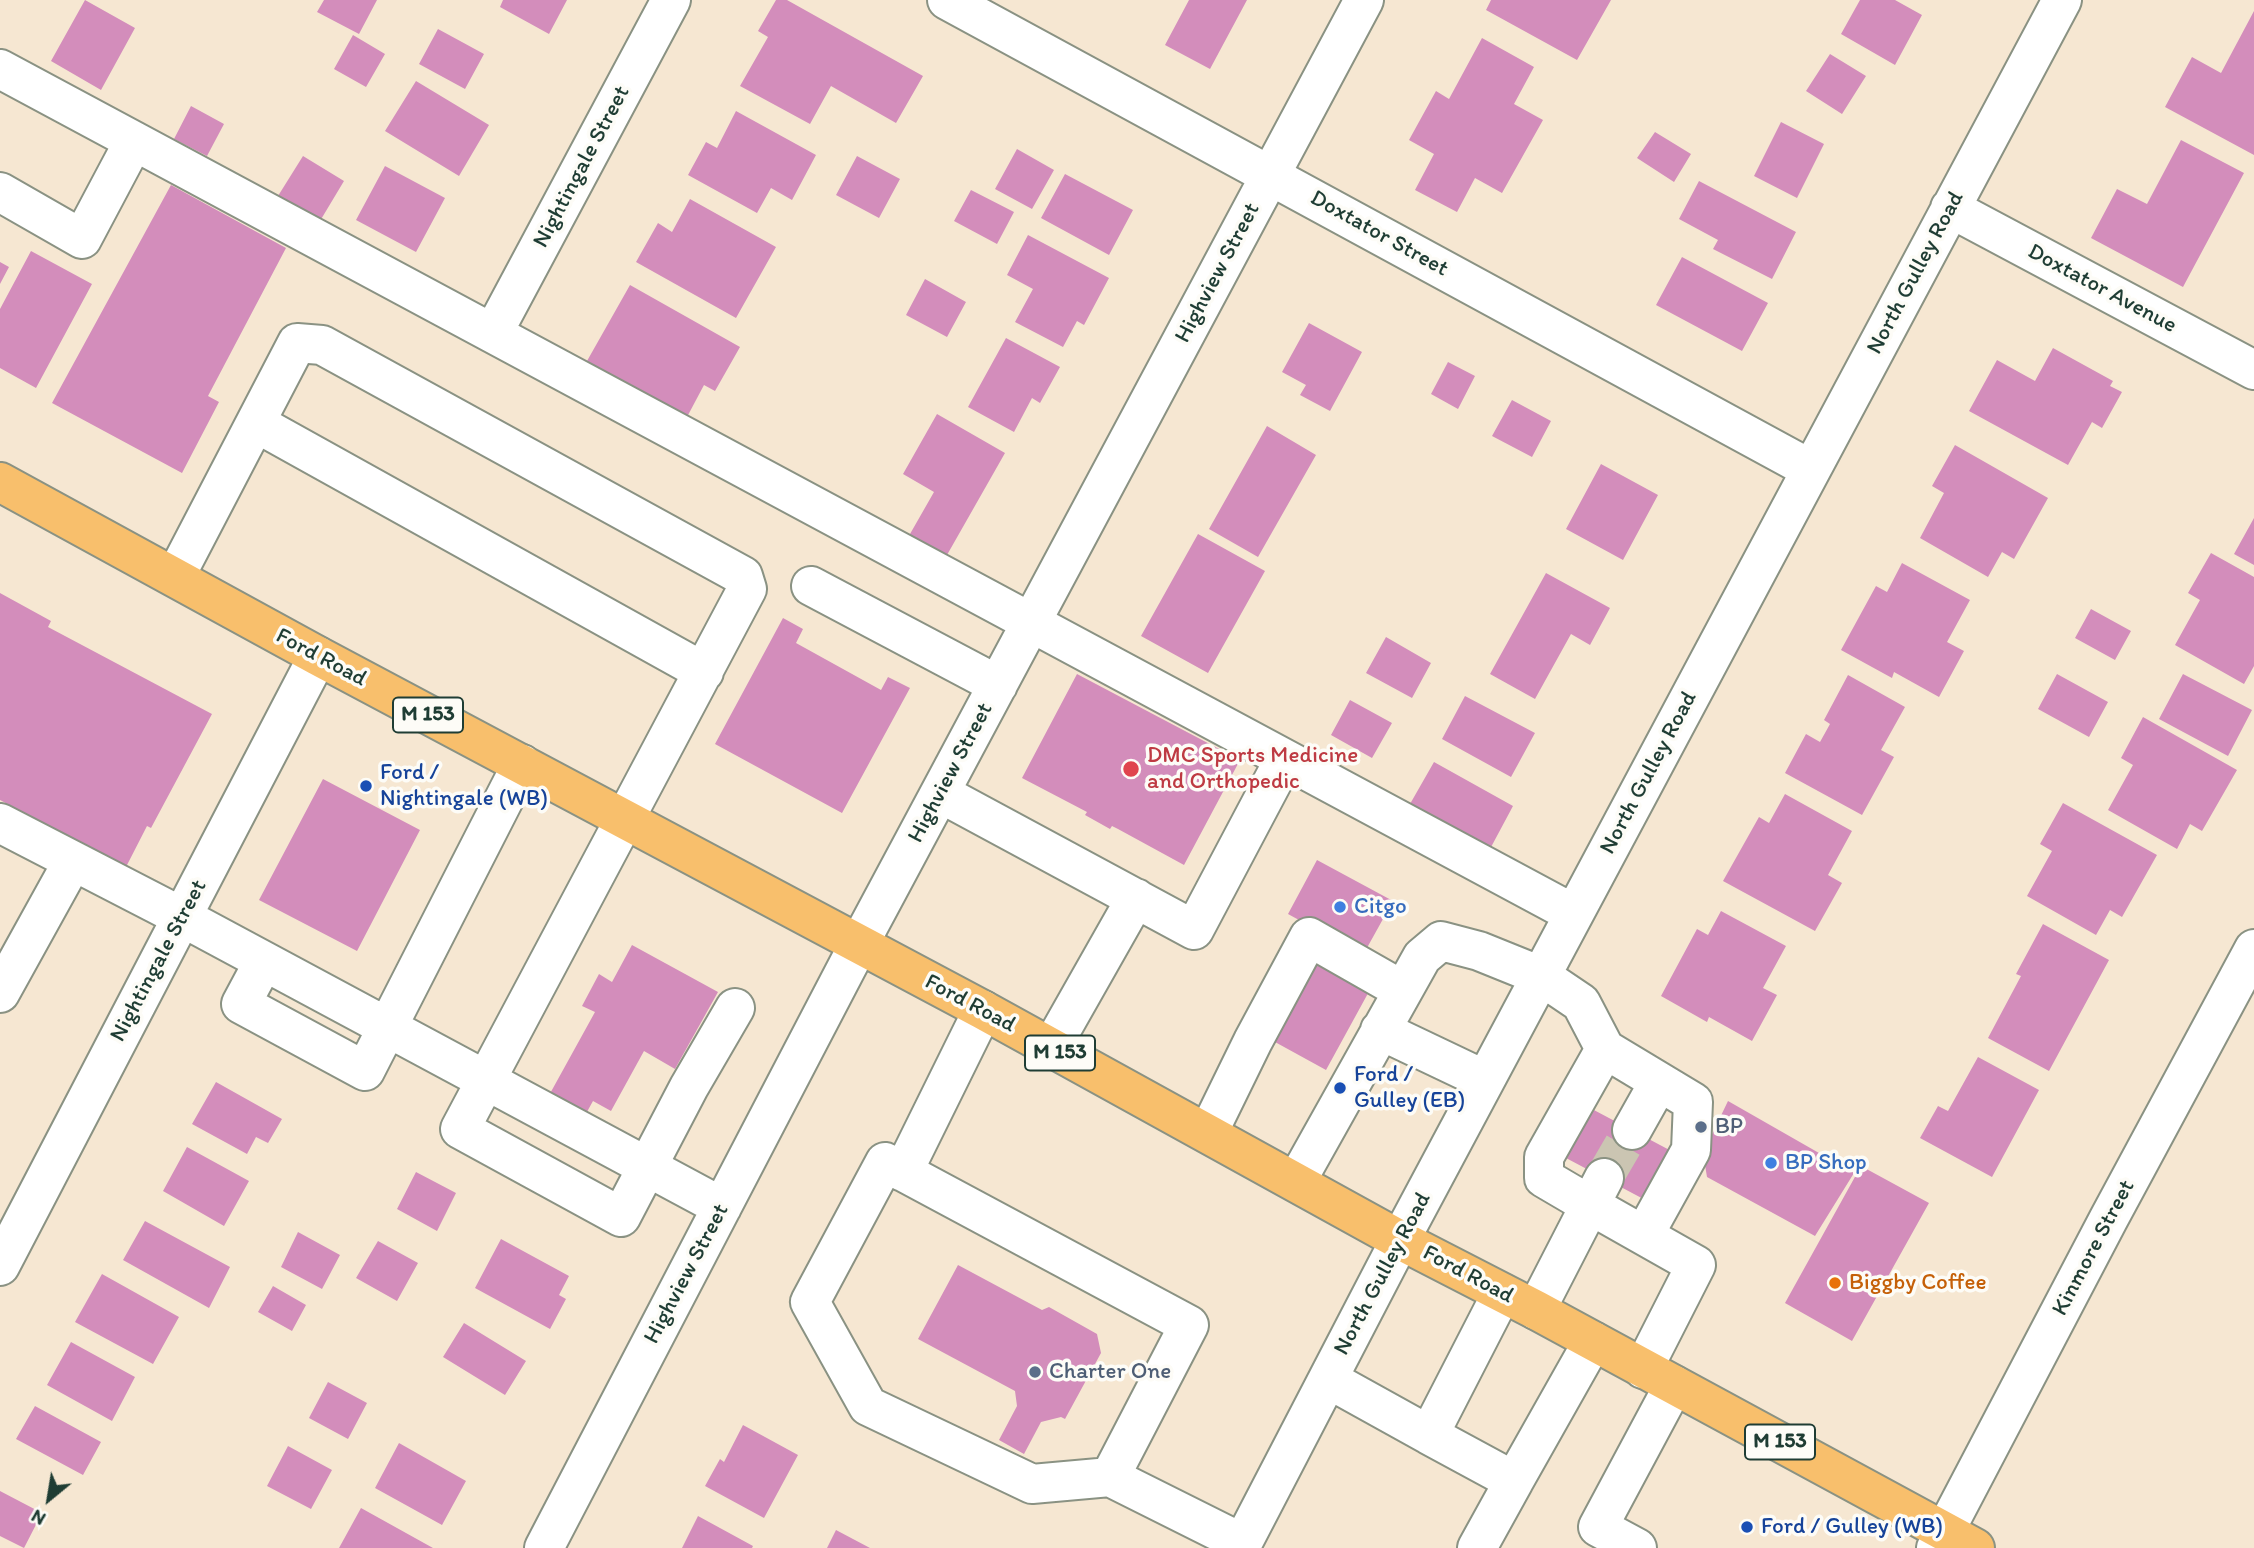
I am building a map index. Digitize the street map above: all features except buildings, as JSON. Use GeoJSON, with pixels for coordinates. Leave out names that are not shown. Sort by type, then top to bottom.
{"type":"FeatureCollection","features":[{"type":"Feature","properties":{"kind":"main road","name":"Ford Road"},"geometry":{"type":"LineString","coordinates":[[0,482],[318,656],[983,1010],[1400,1240],[1536,1310],[1952,1543]]}},
{"type":"Feature","properties":{"kind":"street","name":"Nightingale Street"},"geometry":{"type":"LineString","coordinates":[[493,333],[671,0]]}},
{"type":"Feature","properties":{"kind":"street","name":"Doxtator Street"},"geometry":{"type":"LineString","coordinates":[[947,0],[1810,469]]}},
{"type":"Feature","properties":{"kind":"street","name":"Highview Street"},"geometry":{"type":"LineString","coordinates":[[544,1548],[859,944],[1364,0]]}},
{"type":"Feature","properties":{"kind":"street","name":"North Gulley Road"},"geometry":{"type":"LineString","coordinates":[[1241,1545],[1485,1080],[2062,0]]}},
{"type":"Feature","properties":{"kind":"street"},"geometry":{"type":"LineString","coordinates":[[0,69],[1574,914]]}},
{"type":"Feature","properties":{"kind":"street"},"geometry":{"type":"LineString","coordinates":[[0,192],[82,239],[134,141]]}},
{"type":"Feature","properties":{"kind":"street","name":"Doxtator Avenue"},"geometry":{"type":"LineString","coordinates":[[1950,208],[2254,370]]}},
{"type":"Feature","properties":{"kind":"street"},"geometry":{"type":"LineString","coordinates":[[175,577],[297,343],[322,345],[743,576],[747,589],[460,1129],[621,1217],[734,1008]]}},
{"type":"Feature","properties":{"kind":"street"},"geometry":{"type":"LineString","coordinates":[[256,423],[704,672]]}},
{"type":"Feature","properties":{"kind":"street"},"geometry":{"type":"LineString","coordinates":[[811,586],[998,685]]}},
{"type":"Feature","properties":{"kind":"street","name":"Nightingale Street"},"geometry":{"type":"LineString","coordinates":[[0,1266],[318,656]]}},
{"type":"Feature","properties":{"kind":"street"},"geometry":{"type":"LineString","coordinates":[[940,793],[1194,930],[1284,760]]}},
{"type":"Feature","properties":{"kind":"street"},"geometry":{"type":"LineString","coordinates":[[387,1027],[522,764]]}},
{"type":"Feature","properties":{"kind":"street"},"geometry":{"type":"LineString","coordinates":[[0,823],[182,917],[722,1207]]}},
{"type":"Feature","properties":{"kind":"street"},"geometry":{"type":"LineString","coordinates":[[0,993],[73,861]]}},
{"type":"Feature","properties":{"kind":"street"},"geometry":{"type":"LineString","coordinates":[[1051,1048],[1136,898]]}},
{"type":"Feature","properties":{"kind":"street"},"geometry":{"type":"LineString","coordinates":[[1208,1133],[1308,937],[1402,990]]}},
{"type":"Feature","properties":{"kind":"street"},"geometry":{"type":"LineString","coordinates":[[1296,1182],[1402,990],[1422,957],[1441,941],[1479,951],[1541,976],[1581,1003],[1605,1049],[1693,1102],[1691,1150],[1644,1235]]}},
{"type":"Feature","properties":{"kind":"street","name":"Kinmore Street"},"geometry":{"type":"LineString","coordinates":[[1952,1543],[2108,1220],[2254,949]]}},
{"type":"Feature","properties":{"kind":"street"},"geometry":{"type":"LineString","coordinates":[[983,1010],[894,1167],[810,1302],[868,1406],[1032,1484],[1110,1477],[1241,1545]]}},
{"type":"Feature","properties":{"kind":"street"},"geometry":{"type":"LineString","coordinates":[[1380,1030],[1485,1080]]}},
{"type":"Feature","properties":{"kind":"street"},"geometry":{"type":"LineString","coordinates":[[1605,1049],[1544,1157],[1544,1178],[1597,1191],[1644,1235],[1696,1265],[1658,1377],[1598,1527],[1637,1548]]}},
{"type":"Feature","properties":{"kind":"street"},"geometry":{"type":"LineString","coordinates":[[1632,1130],[1659,1082]]}},
{"type":"Feature","properties":{"kind":"street"},"geometry":{"type":"LineString","coordinates":[[894,1167],[1189,1325],[1110,1477]]}},
{"type":"Feature","properties":{"kind":"street"},"geometry":{"type":"LineString","coordinates":[[1536,1310],[1597,1191]]}},
{"type":"Feature","properties":{"kind":"street"},"geometry":{"type":"LineString","coordinates":[[1429,1435],[1502,1293]]}},
{"type":"Feature","properties":{"kind":"street"},"geometry":{"type":"LineString","coordinates":[[1477,1548],[1593,1341]]}},
{"type":"Feature","properties":{"kind":"street"},"geometry":{"type":"LineString","coordinates":[[1328,1380],[1514,1481]]}},
{"type":"Feature","properties":{"kind":"tunnel"},"geometry":{"type":"LineString","coordinates":[[1604,1178],[1632,1130]]}},
{"type":"Feature","properties":{"kind":"place","name":"DMC Sports Medicine and Orthopedic"},"geometry":{"type":"Point","coordinates":[1131,769]}},
{"type":"Feature","properties":{"kind":"place","name":"Ford / Nightingale (WB)"},"geometry":{"type":"Point","coordinates":[366,786]}},
{"type":"Feature","properties":{"kind":"place","name":"Citgo"},"geometry":{"type":"Point","coordinates":[1340,907]}},
{"type":"Feature","properties":{"kind":"place","name":"Ford / Gulley (EB)"},"geometry":{"type":"Point","coordinates":[1340,1088]}},
{"type":"Feature","properties":{"kind":"place","name":"BP"},"geometry":{"type":"Point","coordinates":[1701,1127]}},
{"type":"Feature","properties":{"kind":"place","name":"BP Shop"},"geometry":{"type":"Point","coordinates":[1771,1163]}},
{"type":"Feature","properties":{"kind":"place","name":"Biggby Coffee"},"geometry":{"type":"Point","coordinates":[1835,1283]}},
{"type":"Feature","properties":{"kind":"place","name":"Charter One"},"geometry":{"type":"Point","coordinates":[1035,1372]}},
{"type":"Feature","properties":{"kind":"place","name":"Ford / Gulley (WB)"},"geometry":{"type":"Point","coordinates":[1747,1527]}}]}
